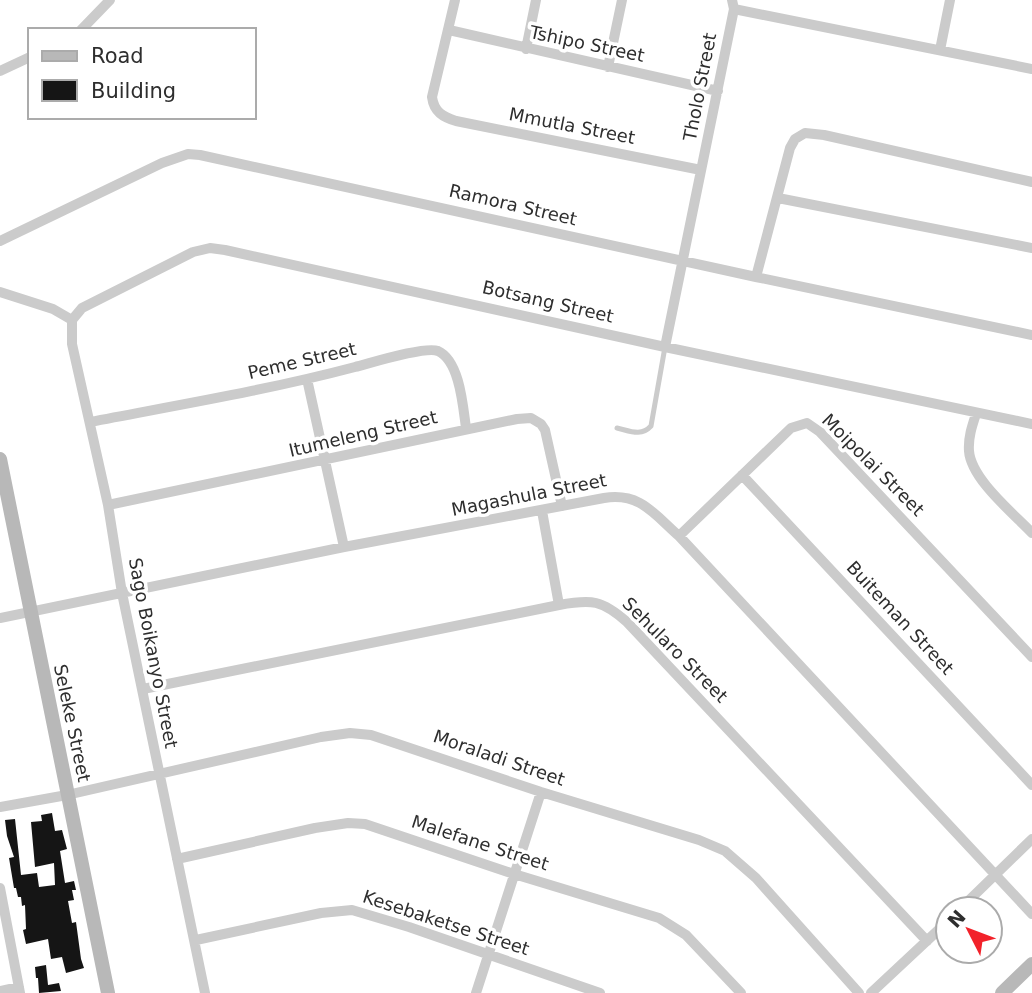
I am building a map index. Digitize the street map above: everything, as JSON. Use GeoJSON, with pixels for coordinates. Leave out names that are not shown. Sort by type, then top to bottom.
{"type":"FeatureCollection","features":[{"type":"Feature","properties":{"kind":"street"},"geometry":{"type":"LineString","coordinates":[[83,28],[110,0]]}},
{"type":"Feature","properties":{"kind":"street"},"geometry":{"type":"LineString","coordinates":[[449,30],[455,0]]}},
{"type":"Feature","properties":{"kind":"street"},"geometry":{"type":"LineString","coordinates":[[526,49],[536,0]]}},
{"type":"Feature","properties":{"kind":"street"},"geometry":{"type":"LineString","coordinates":[[608,67],[622,0]]}},
{"type":"Feature","properties":{"kind":"street"},"geometry":{"type":"LineString","coordinates":[[940,50],[950,0]]}},
{"type":"Feature","properties":{"kind":"street","name":"Tholo Street"},"geometry":{"type":"LineString","coordinates":[[665,347],[718,91],[733,4],[1032,69]]}},
{"type":"Feature","properties":{"kind":"street","name":"Tshipo Street"},"geometry":{"type":"LineString","coordinates":[[449,30],[718,91]]}},
{"type":"Feature","properties":{"kind":"street","name":"Mmutla Street"},"geometry":{"type":"LineString","coordinates":[[449,30],[432,97],[438,112],[456,121],[701,170]]}},
{"type":"Feature","properties":{"kind":"street"},"geometry":{"type":"LineString","coordinates":[[0,71],[28,58]]}},
{"type":"Feature","properties":{"kind":"street"},"geometry":{"type":"LineString","coordinates":[[756,277],[790,148],[795,139],[805,133],[1032,182]]}},
{"type":"Feature","properties":{"kind":"street","name":"Ramora Street"},"geometry":{"type":"LineString","coordinates":[[0,241],[162,163],[188,154],[232,160],[756,277],[1032,335]]}},
{"type":"Feature","properties":{"kind":"street"},"geometry":{"type":"LineString","coordinates":[[778,198],[1032,248]]}},
{"type":"Feature","properties":{"kind":"street","name":"Botsang Street"},"geometry":{"type":"LineString","coordinates":[[72,320],[91,302],[184,256],[210,248],[254,255],[665,347],[1032,424]]}},
{"type":"Feature","properties":{"kind":"street"},"geometry":{"type":"LineString","coordinates":[[0,292],[53,309],[72,320]]}},
{"type":"Feature","properties":{"kind":"street","name":"Sago Boikanyo Street"},"geometry":{"type":"LineString","coordinates":[[72,320],[72,344],[108,505],[122,593],[205,993]]}},
{"type":"Feature","properties":{"kind":"street","name":"Peme Street"},"geometry":{"type":"LineString","coordinates":[[90,422],[307,379],[398,356],[438,351],[449,360],[454,369],[466,428]]}},
{"type":"Feature","properties":{"kind":"street"},"geometry":{"type":"LineString","coordinates":[[307,379],[327,460],[344,547]]}},
{"type":"Feature","properties":{"kind":"street"},"geometry":{"type":"LineString","coordinates":[[976,414],[969,435],[972,464],[997,497],[1032,533]]}},
{"type":"Feature","properties":{"kind":"street","name":"Itumeleng Street"},"geometry":{"type":"LineString","coordinates":[[108,505],[466,428],[526,418],[541,424],[562,506]]}},
{"type":"Feature","properties":{"kind":"street","name":"Moipolai Street"},"geometry":{"type":"LineString","coordinates":[[679,536],[791,428],[807,423],[820,432],[1032,657]]}},
{"type":"Feature","properties":{"kind":"street","name":"Seleke Street"},"geometry":{"type":"LineString","coordinates":[[0,459],[108,993]]}},
{"type":"Feature","properties":{"kind":"street","name":"Buiteman Street"},"geometry":{"type":"LineString","coordinates":[[742,474],[1032,785]]}},
{"type":"Feature","properties":{"kind":"street","name":"Magashula Street"},"geometry":{"type":"LineString","coordinates":[[0,618],[344,547],[611,496],[631,498],[647,506],[679,536],[1032,914]]}},
{"type":"Feature","properties":{"kind":"street"},"geometry":{"type":"LineString","coordinates":[[541,511],[559,605]]}},
{"type":"Feature","properties":{"kind":"street","name":"Sehularo Street"},"geometry":{"type":"LineString","coordinates":[[143,689],[576,601],[597,601],[627,622],[927,941]]}},
{"type":"Feature","properties":{"kind":"street","name":"Moraladi Street"},"geometry":{"type":"LineString","coordinates":[[0,807],[321,737],[361,734],[382,738],[541,792],[699,840],[725,851],[755,878],[859,993]]}},
{"type":"Feature","properties":{"kind":"street"},"geometry":{"type":"LineString","coordinates":[[475,993],[541,792]]}},
{"type":"Feature","properties":{"kind":"street","name":"Malefane Street"},"geometry":{"type":"LineString","coordinates":[[177,859],[315,828],[356,823],[668,922],[686,935],[741,993]]}},
{"type":"Feature","properties":{"kind":"street"},"geometry":{"type":"LineString","coordinates":[[974,895],[1032,839]]}},
{"type":"Feature","properties":{"kind":"street"},"geometry":{"type":"LineString","coordinates":[[0,991],[20,990],[1,895]]}},
{"type":"Feature","properties":{"kind":"street","name":"Kesebaketse Street"},"geometry":{"type":"LineString","coordinates":[[196,940],[344,909],[365,912],[600,993]]}},
{"type":"Feature","properties":{"kind":"street"},"geometry":{"type":"LineString","coordinates":[[871,993],[934,934]]}},
{"type":"Feature","properties":{"kind":"street"},"geometry":{"type":"LineString","coordinates":[[1002,993],[1032,964]]}},
{"type":"Feature","properties":{"kind":"lane"},"geometry":{"type":"LineString","coordinates":[[617,428],[639,434],[646,432],[651,426],[665,347]]}},
{"type":"Feature","properties":{"kind":"building"},"geometry":{"type":"Polygon","coordinates":[[[52,813],[55,831],[62,830],[67,849],[60,851],[65,883],[74,881],[76,890],[72,890],[74,900],[68,901],[72,923],[76,922],[84,968],[66,973],[62,957],[51,959],[48,939],[26,944],[23,930],[26,929],[25,905],[22,906],[21,897],[18,897],[14,888],[9,858],[14,857],[5,820],[15,819],[21,875],[37,873],[39,887],[55,885],[54,863],[35,867],[31,822],[42,821],[41,815],[52,813]]]}},
{"type":"Feature","properties":{"kind":"building"},"geometry":{"type":"Polygon","coordinates":[[[46,965],[48,985],[59,983],[61,991],[39,993],[35,967],[46,965]]]}}]}
